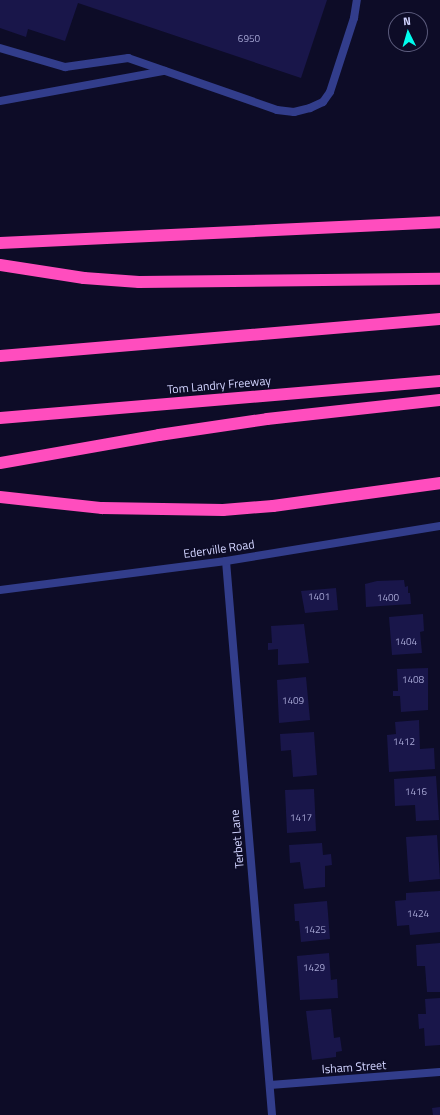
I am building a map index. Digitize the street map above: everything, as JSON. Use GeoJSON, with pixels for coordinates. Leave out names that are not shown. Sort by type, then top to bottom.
{"type":"FeatureCollection","features":[{"type":"Feature","properties":{"kind":"highway"},"geometry":{"type":"LineString","coordinates":[[0,243],[440,222]]}},
{"type":"Feature","properties":{"kind":"highway"},"geometry":{"type":"LineString","coordinates":[[0,265],[69,277],[139,282],[440,279]]}},
{"type":"Feature","properties":{"kind":"highway"},"geometry":{"type":"LineString","coordinates":[[0,356],[440,319]]}},
{"type":"Feature","properties":{"kind":"highway","name":"Tom Landry Freeway"},"geometry":{"type":"LineString","coordinates":[[0,418],[440,380]]}},
{"type":"Feature","properties":{"kind":"highway"},"geometry":{"type":"LineString","coordinates":[[0,463],[167,434],[275,418],[440,400]]}},
{"type":"Feature","properties":{"kind":"highway"},"geometry":{"type":"LineString","coordinates":[[0,497],[102,508],[223,510],[287,505],[440,483]]}},
{"type":"Feature","properties":{"kind":"street"},"geometry":{"type":"LineString","coordinates":[[0,48],[54,66],[65,67],[128,58],[277,110],[294,112],[310,108],[323,102],[330,92],[354,18],[357,0]]}},
{"type":"Feature","properties":{"kind":"street"},"geometry":{"type":"LineString","coordinates":[[0,101],[166,71]]}},
{"type":"Feature","properties":{"kind":"street","name":"Ederville Road"},"geometry":{"type":"LineString","coordinates":[[0,590],[226,561],[440,526]]}},
{"type":"Feature","properties":{"kind":"street","name":"Terbet Lane"},"geometry":{"type":"LineString","coordinates":[[226,561],[272,1115]]}},
{"type":"Feature","properties":{"kind":"street","name":"Isham Street"},"geometry":{"type":"LineString","coordinates":[[270,1085],[440,1072]]}},
{"type":"Feature","properties":{"kind":"building"},"geometry":{"type":"Polygon","coordinates":[[[0,0],[327,0],[301,78],[78,3],[65,41],[28,29],[26,37],[0,28],[0,0]]]}},
{"type":"Feature","properties":{"kind":"building"},"geometry":{"type":"Polygon","coordinates":[[[404,580],[405,587],[408,586],[411,604],[366,607],[365,584],[377,581],[404,580]]]}},
{"type":"Feature","properties":{"kind":"building"},"geometry":{"type":"Polygon","coordinates":[[[336,588],[338,610],[305,613],[301,591],[336,588]]]}},
{"type":"Feature","properties":{"kind":"building"},"geometry":{"type":"Polygon","coordinates":[[[423,614],[424,631],[420,632],[422,653],[392,655],[389,617],[423,614]]]}},
{"type":"Feature","properties":{"kind":"building"},"geometry":{"type":"Polygon","coordinates":[[[304,624],[309,663],[278,665],[278,649],[268,650],[268,643],[272,643],[271,626],[304,624]]]}},
{"type":"Feature","properties":{"kind":"building"},"geometry":{"type":"Polygon","coordinates":[[[428,668],[428,710],[401,712],[400,696],[393,696],[393,691],[398,691],[397,669],[428,668]]]}},
{"type":"Feature","properties":{"kind":"building"},"geometry":{"type":"Polygon","coordinates":[[[306,677],[310,720],[279,723],[277,680],[306,677]]]}},
{"type":"Feature","properties":{"kind":"building"},"geometry":{"type":"Polygon","coordinates":[[[419,720],[420,749],[434,748],[435,769],[389,772],[387,735],[396,734],[395,722],[419,720]]]}},
{"type":"Feature","properties":{"kind":"building"},"geometry":{"type":"Polygon","coordinates":[[[314,732],[317,775],[293,777],[291,750],[281,751],[280,734],[314,732]]]}},
{"type":"Feature","properties":{"kind":"building"},"geometry":{"type":"Polygon","coordinates":[[[436,776],[439,820],[416,821],[415,805],[395,806],[394,779],[436,776]]]}},
{"type":"Feature","properties":{"kind":"building"},"geometry":{"type":"Polygon","coordinates":[[[314,789],[316,831],[287,833],[285,790],[314,789]]]}},
{"type":"Feature","properties":{"kind":"building"},"geometry":{"type":"Polygon","coordinates":[[[437,835],[440,879],[409,882],[406,837],[437,835]]]}},
{"type":"Feature","properties":{"kind":"building"},"geometry":{"type":"Polygon","coordinates":[[[322,843],[323,855],[331,854],[332,865],[325,866],[325,887],[304,889],[300,862],[290,863],[289,845],[322,843]]]}},
{"type":"Feature","properties":{"kind":"building"},"geometry":{"type":"Polygon","coordinates":[[[440,891],[440,932],[410,935],[409,925],[397,926],[395,901],[406,900],[406,893],[440,891]]]}},
{"type":"Feature","properties":{"kind":"building"},"geometry":{"type":"Polygon","coordinates":[[[327,901],[330,939],[301,942],[299,921],[295,921],[294,904],[327,901]]]}},
{"type":"Feature","properties":{"kind":"building"},"geometry":{"type":"Polygon","coordinates":[[[440,943],[440,992],[427,992],[425,966],[417,966],[416,945],[440,943]]]}},
{"type":"Feature","properties":{"kind":"building"},"geometry":{"type":"Polygon","coordinates":[[[329,953],[331,980],[337,979],[338,998],[300,1000],[297,956],[329,953]]]}},
{"type":"Feature","properties":{"kind":"building"},"geometry":{"type":"Polygon","coordinates":[[[440,998],[440,1045],[425,1046],[424,1028],[419,1029],[418,1014],[426,1014],[425,999],[440,998]]]}},
{"type":"Feature","properties":{"kind":"building"},"geometry":{"type":"Polygon","coordinates":[[[331,1009],[334,1038],[340,1037],[342,1051],[336,1052],[336,1057],[312,1060],[306,1011],[331,1009]]]}},
{"type":"Feature","properties":{"kind":"building"},"geometry":{"type":"Polygon","coordinates":[[[440,1107],[440,1115],[433,1115],[432,1108],[440,1107]]]}}]}
